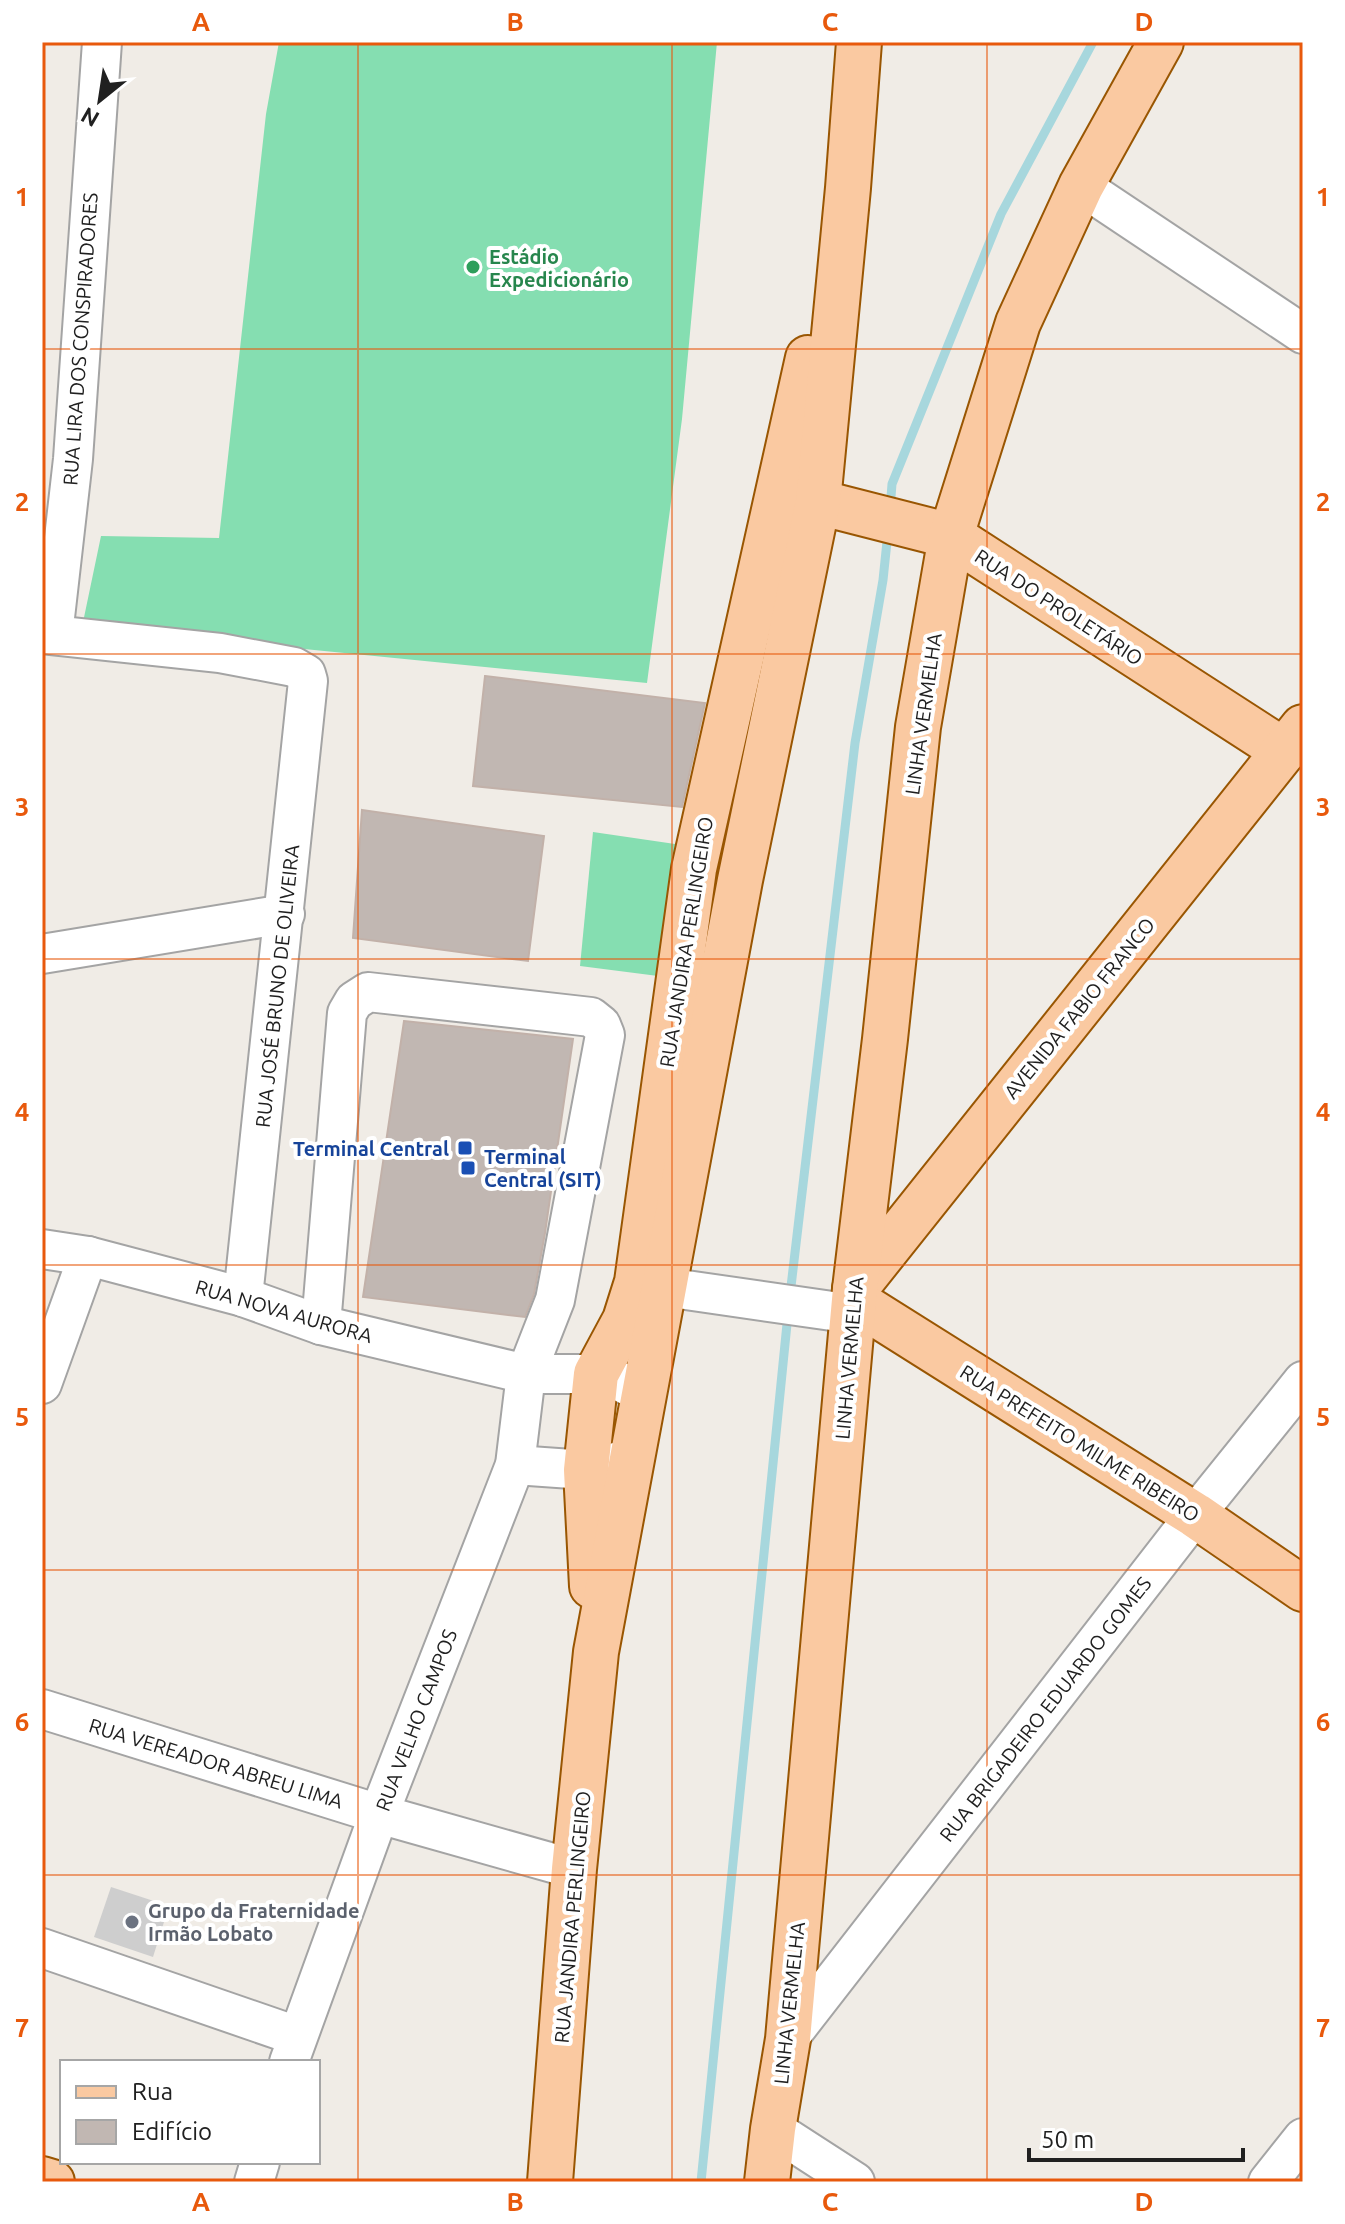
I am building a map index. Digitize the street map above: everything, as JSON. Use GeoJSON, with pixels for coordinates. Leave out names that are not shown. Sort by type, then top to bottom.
{"type":"FeatureCollection","features":[{"type":"Feature","properties":{"kind":"main road","name":"RUA JANDIRA PERLINGEIRO"},"geometry":{"type":"LineString","coordinates":[[550,2182],[574,1869],[596,1652],[740,880],[818,502],[859,42]]}},
{"type":"Feature","properties":{"kind":"main road","name":"LINHA VERMELHA"},"geometry":{"type":"LineString","coordinates":[[767,2182],[788,2039],[854,1301],[918,727],[944,534],[1018,323],[1081,186],[1161,42]]}},
{"type":"Feature","properties":{"kind":"main road","name":"RUA JANDIRA PERLINGEIRO"},"geometry":{"type":"LineString","coordinates":[[596,1652],[586,1470],[596,1374],[625,1320],[641,1259],[694,869],[772,512],[848,188]]}},
{"type":"Feature","properties":{"kind":"main road"},"geometry":{"type":"LineString","coordinates":[[772,512],[799,500],[818,502]]}},
{"type":"Feature","properties":{"kind":"main road","name":"RUA DO PROLETÁRIO"},"geometry":{"type":"LineString","coordinates":[[818,502],[944,534],[1297,747]]}},
{"type":"Feature","properties":{"kind":"main road","name":"AVENIDA FABIO FRANCO"},"geometry":{"type":"LineString","coordinates":[[854,1301],[915,1213],[1297,747]]}},
{"type":"Feature","properties":{"kind":"main road"},"geometry":{"type":"LineString","coordinates":[[694,869],[711,880],[740,880]]}},
{"type":"Feature","properties":{"kind":"main road"},"geometry":{"type":"LineString","coordinates":[[868,1177],[886,1203],[915,1213]]}},
{"type":"Feature","properties":{"kind":"main road","name":"RUA PREFEITO MILME RIBEIRO"},"geometry":{"type":"LineString","coordinates":[[854,1301],[1195,1515],[1303,1589]]}},
{"type":"Feature","properties":{"kind":"main road"},"geometry":{"type":"LineString","coordinates":[[42,2179],[52,2182]]}},
{"type":"Feature","properties":{"kind":"street","name":"RUA LIRA DOS CONSPIRADORES"},"geometry":{"type":"LineString","coordinates":[[48,635],[57,457],[102,42]]}},
{"type":"Feature","properties":{"kind":"street"},"geometry":{"type":"LineString","coordinates":[[1081,186],[1303,334]]}},
{"type":"Feature","properties":{"kind":"street","name":"RUA JOSÉ BRUNO DE OLIVEIRA"},"geometry":{"type":"LineString","coordinates":[[48,635],[220,653],[294,667],[306,674],[308,681],[285,914],[243,1297]]}},
{"type":"Feature","properties":{"kind":"street"},"geometry":{"type":"LineString","coordinates":[[42,954],[285,914]]}},
{"type":"Feature","properties":{"kind":"street","name":"RUA VELHO CAMPOS"},"geometry":{"type":"LineString","coordinates":[[293,2049],[379,1814],[515,1465],[526,1374],[555,1300],[605,1035],[601,1025],[591,1017],[368,992],[354,1001],[347,1013],[321,1325]]}},
{"type":"Feature","properties":{"kind":"street","name":"RUA NOVA AURORA"},"geometry":{"type":"LineString","coordinates":[[42,1249],[88,1256],[243,1297],[321,1325],[526,1374],[596,1374]]}},
{"type":"Feature","properties":{"kind":"street"},"geometry":{"type":"LineString","coordinates":[[42,1384],[88,1256]]}},
{"type":"Feature","properties":{"kind":"street"},"geometry":{"type":"LineString","coordinates":[[665,1287],[808,1308],[854,1301]]}},
{"type":"Feature","properties":{"kind":"street"},"geometry":{"type":"LineString","coordinates":[[596,1374],[619,1381],[645,1395]]}},
{"type":"Feature","properties":{"kind":"street","name":"RUA BRIGADEIRO EDUARDO GOMES"},"geometry":{"type":"LineString","coordinates":[[788,2039],[1195,1515],[1303,1381]]}},
{"type":"Feature","properties":{"kind":"street"},"geometry":{"type":"LineString","coordinates":[[515,1465],[586,1470],[633,1458]]}},
{"type":"Feature","properties":{"kind":"street","name":"RUA VEREADOR ABREU LIMA"},"geometry":{"type":"LineString","coordinates":[[42,1709],[379,1814],[574,1869]]}},
{"type":"Feature","properties":{"kind":"street"},"geometry":{"type":"LineString","coordinates":[[42,1948],[293,2049]]}},
{"type":"Feature","properties":{"kind":"street"},"geometry":{"type":"LineString","coordinates":[[773,2129],[855,2182]]}},
{"type":"Feature","properties":{"kind":"street"},"geometry":{"type":"LineString","coordinates":[[1268,2182],[1303,2138]]}},
{"type":"Feature","properties":{"kind":"shaded area","name":"Grupo da Fraternidade Irmão Lobato"},"geometry":{"type":"Polygon","coordinates":[[[111,1887],[169,1906],[153,1957],[94,1937],[111,1887]]]}},
{"type":"Feature","properties":{"kind":"green space","name":"Estádio Expedicionário"},"geometry":{"type":"Polygon","coordinates":[[[279,42],[717,42],[682,419],[647,683],[82,627],[101,536],[219,538],[266,114],[279,42]]]}},
{"type":"Feature","properties":{"kind":"green space"},"geometry":{"type":"Polygon","coordinates":[[[593,832],[675,844],[658,976],[580,966],[593,832]]]}},
{"type":"Feature","properties":{"kind":"building"},"geometry":{"type":"Polygon","coordinates":[[[485,676],[705,703],[682,807],[473,786],[485,676]]]}},
{"type":"Feature","properties":{"kind":"building"},"geometry":{"type":"Polygon","coordinates":[[[362,810],[544,836],[528,961],[353,938],[362,810]]]}},
{"type":"Feature","properties":{"kind":"building","name":"Terminal Central (SIT)"},"geometry":{"type":"Polygon","coordinates":[[[404,1021],[573,1039],[545,1233],[534,1294],[525,1317],[363,1297],[404,1021]]]}},
{"type":"Feature","properties":{"kind":"waterway"},"geometry":{"type":"LineString","coordinates":[[890,510],[892,484],[1001,214],[1093,42]]}},
{"type":"Feature","properties":{"kind":"waterway"},"geometry":{"type":"LineString","coordinates":[[790,1295],[855,743],[883,580],[888,532]]}},
{"type":"Feature","properties":{"kind":"waterway"},"geometry":{"type":"LineString","coordinates":[[701,2182],[788,1314]]}},
{"type":"Feature","properties":{"kind":"place","name":"Estádio Expedicionário"},"geometry":{"type":"Point","coordinates":[473,267]}},
{"type":"Feature","properties":{"kind":"place","name":"Terminal Central"},"geometry":{"type":"Point","coordinates":[465,1148]}},
{"type":"Feature","properties":{"kind":"place","name":"Terminal Central (SIT)"},"geometry":{"type":"Point","coordinates":[468,1168]}},
{"type":"Feature","properties":{"kind":"place","name":"Grupo da Fraternidade Irmão Lobato"},"geometry":{"type":"Point","coordinates":[132,1922]}}]}
